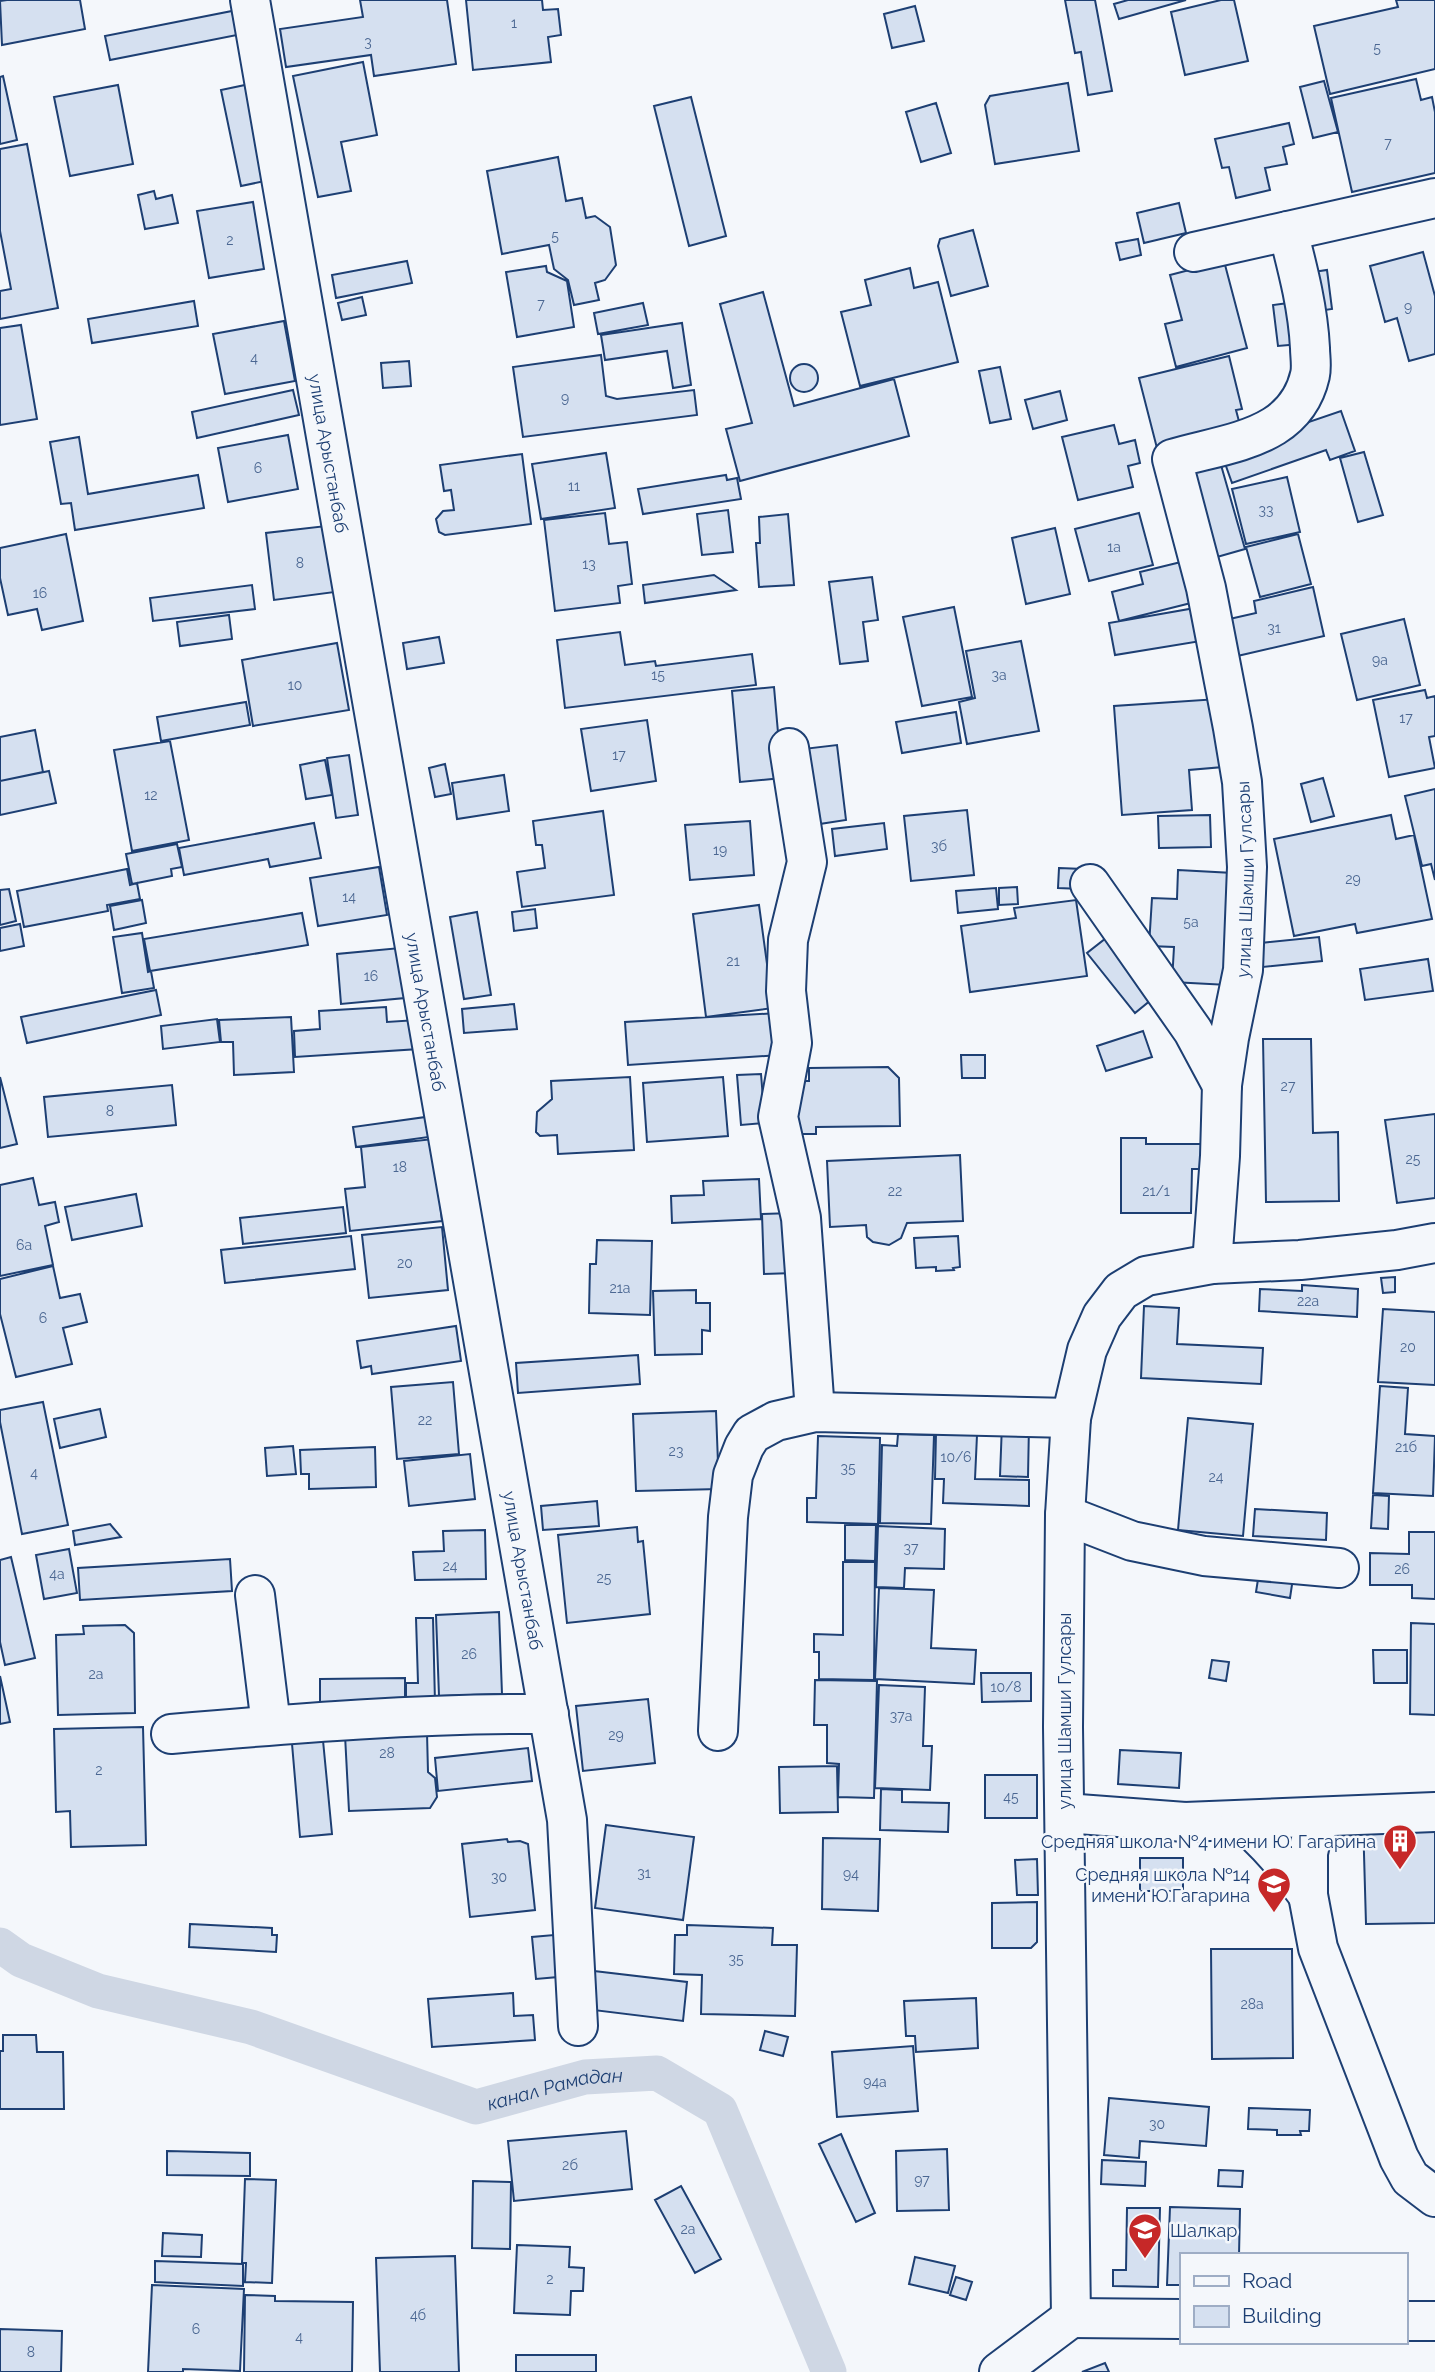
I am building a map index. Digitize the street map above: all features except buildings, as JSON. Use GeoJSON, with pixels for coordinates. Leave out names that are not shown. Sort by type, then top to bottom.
{"type":"FeatureCollection","features":[{"type":"Feature","properties":{"kind":"street","name":"улица Арыстанбаб"},"geometry":{"type":"LineString","coordinates":[[250,0],[567,1820],[578,2026]]}},
{"type":"Feature","properties":{"kind":"street"},"geometry":{"type":"LineString","coordinates":[[1194,252],[1435,198]]}},
{"type":"Feature","properties":{"kind":"street","name":"улица Шамши Гулсары"},"geometry":{"type":"LineString","coordinates":[[1212,1265],[1222,1085],[1243,970],[1247,867],[1242,782],[1206,588],[1172,459],[1240,440],[1272,427],[1292,413],[1304,393],[1311,372],[1309,332],[1300,277],[1288,232]]}},
{"type":"Feature","properties":{"kind":"street"},"geometry":{"type":"LineString","coordinates":[[789,748],[807,862],[788,940],[786,990],[792,1042],[778,1117],[801,1218],[815,1412]]}},
{"type":"Feature","properties":{"kind":"street"},"geometry":{"type":"LineString","coordinates":[[1090,884],[1193,1031],[1222,1085]]}},
{"type":"Feature","properties":{"kind":"street","name":"улица Шамши Гулсары"},"geometry":{"type":"LineString","coordinates":[[1071,2318],[1079,1814],[1065,1515],[1072,1418],[1087,1350],[1102,1316],[1121,1291],[1146,1276],[1212,1265],[1300,1260],[1397,1250],[1435,1243]]}},
{"type":"Feature","properties":{"kind":"street"},"geometry":{"type":"LineString","coordinates":[[718,1731],[728,1517],[733,1475],[752,1434],[776,1421],[815,1412],[1072,1418]]}},
{"type":"Feature","properties":{"kind":"street"},"geometry":{"type":"LineString","coordinates":[[1065,1515],[1132,1541],[1204,1556],[1339,1568]]}},
{"type":"Feature","properties":{"kind":"street"},"geometry":{"type":"LineString","coordinates":[[255,1595],[271,1725]]}},
{"type":"Feature","properties":{"kind":"street"},"geometry":{"type":"LineString","coordinates":[[171,1734],[271,1725],[549,1714]]}},
{"type":"Feature","properties":{"kind":"street"},"geometry":{"type":"LineString","coordinates":[[1079,1814],[1185,1822],[1435,1812]]}},
{"type":"Feature","properties":{"kind":"street"},"geometry":{"type":"LineString","coordinates":[[1324,1816],[1312,1835],[1308,1853],[1308,1895],[1318,1948],[1399,2158],[1410,2178],[1435,2197]]}},
{"type":"Feature","properties":{"kind":"street"},"geometry":{"type":"LineString","coordinates":[[1241,1820],[1270,1846],[1308,1895]]}},
{"type":"Feature","properties":{"kind":"street"},"geometry":{"type":"LineString","coordinates":[[999,2372],[1071,2318],[1180,2319]]}},
{"type":"Feature","properties":{"kind":"street"},"geometry":{"type":"LineString","coordinates":[[1407,2321],[1435,2321]]}},
{"type":"Feature","properties":{"kind":"waterway","name":"канал Рамадан"},"geometry":{"type":"LineString","coordinates":[[0,1945],[21,1960],[98,1991],[251,2027],[476,2107],[585,2077],[657,2073],[720,2110],[829,2372]]}},
{"type":"Feature","properties":{"kind":"place","name":"Средняя школа №4 имени Ю. Гагарина"},"geometry":{"type":"Point","coordinates":[1400,1871]}},
{"type":"Feature","properties":{"kind":"place","name":"Средняя школа №14 имени Ю.Гагарина"},"geometry":{"type":"Point","coordinates":[1274,1914]}},
{"type":"Feature","properties":{"kind":"place","name":"Шалкар"},"geometry":{"type":"Point","coordinates":[1145,2260]}}]}
